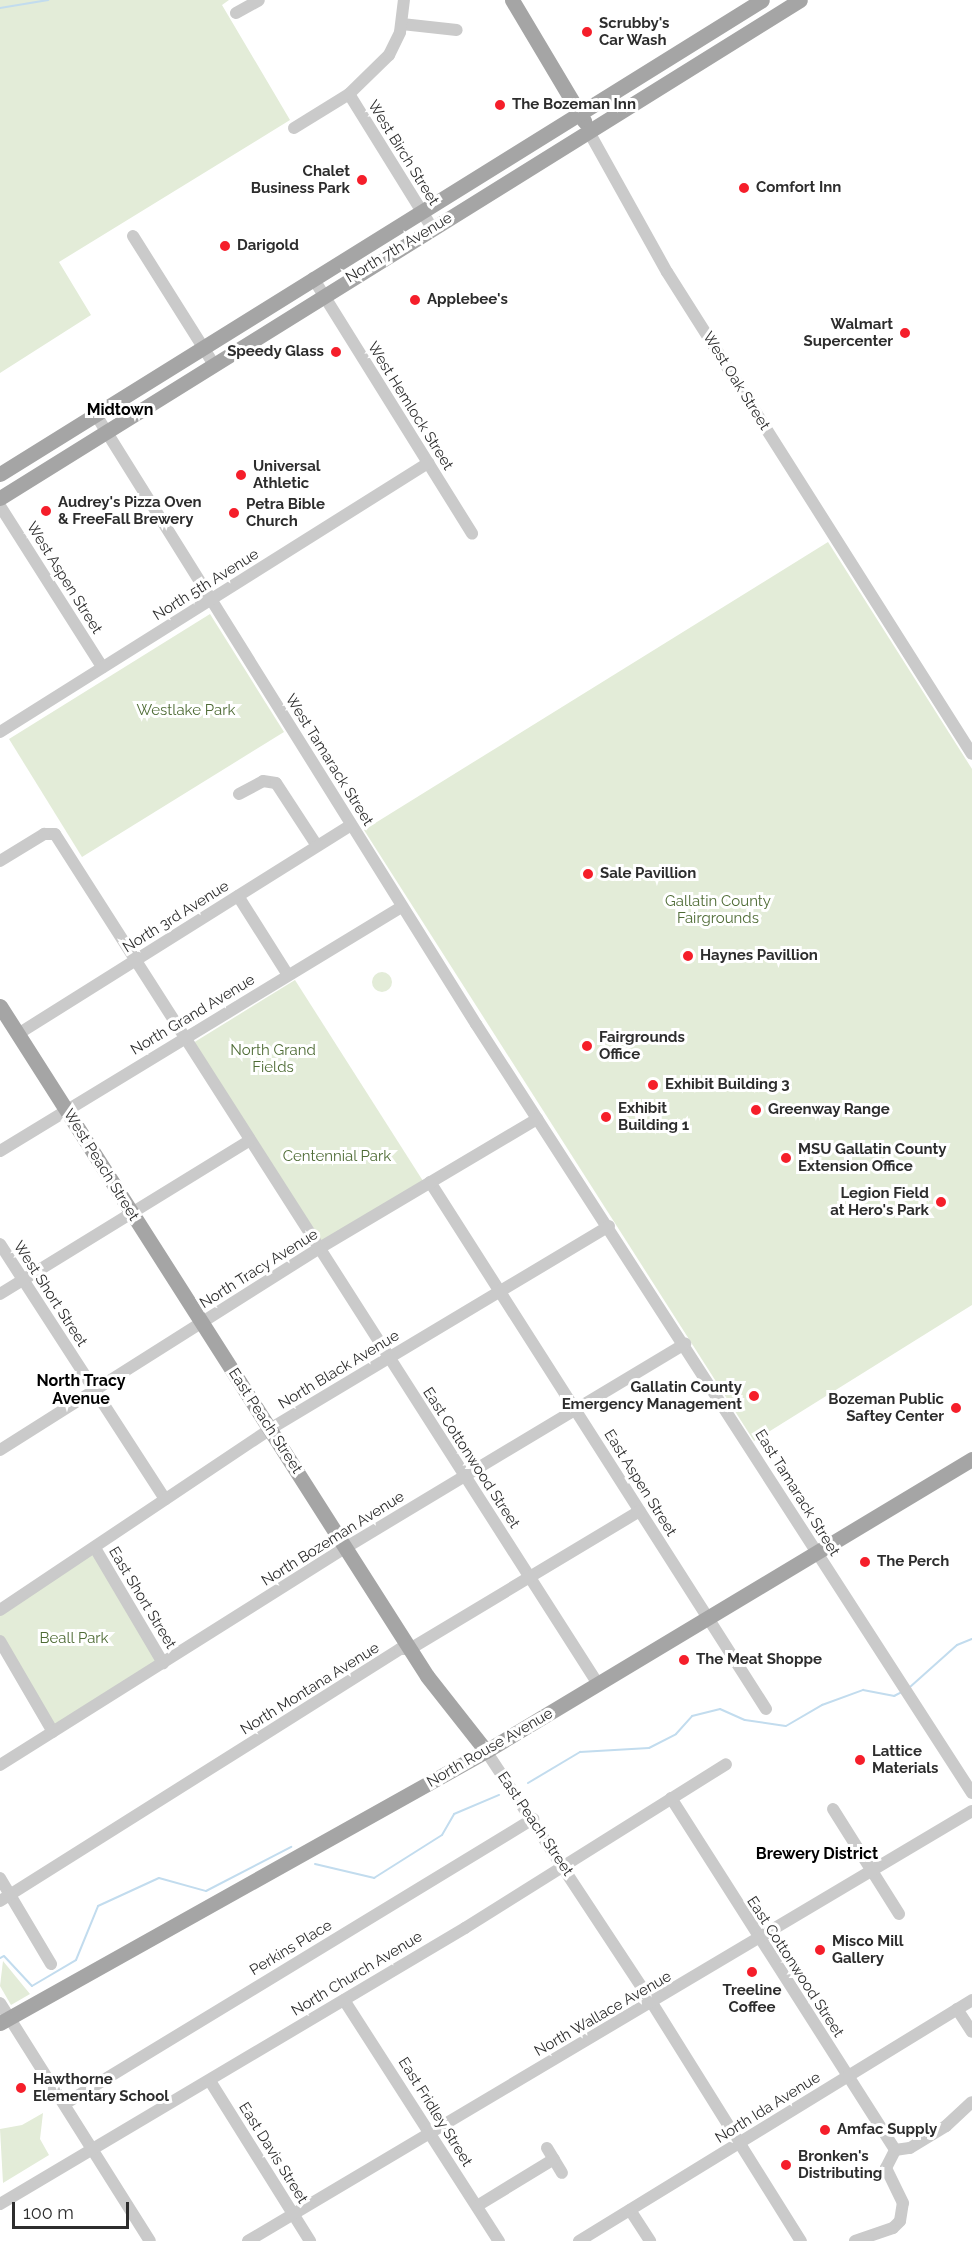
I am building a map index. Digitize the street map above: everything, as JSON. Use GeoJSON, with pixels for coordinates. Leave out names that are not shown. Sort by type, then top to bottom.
{"type":"FeatureCollection","features":[{"type":"Feature","properties":{"kind":"main road","name":"West Oak Street"},"geometry":{"type":"LineString","coordinates":[[512,0],[589,132]]}},
{"type":"Feature","properties":{"kind":"main road"},"geometry":{"type":"LineString","coordinates":[[666,84],[701,49],[730,28],[734,17],[733,0]]}},
{"type":"Feature","properties":{"kind":"main road","name":"North 7th Avenue"},"geometry":{"type":"LineString","coordinates":[[0,474],[762,0]]}},
{"type":"Feature","properties":{"kind":"main road"},"geometry":{"type":"LineString","coordinates":[[743,36],[748,18],[776,0]]}},
{"type":"Feature","properties":{"kind":"main road","name":"North 7th Avenue"},"geometry":{"type":"LineString","coordinates":[[0,498],[322,294],[589,132],[800,0]]}},
{"type":"Feature","properties":{"kind":"main road","name":"West Peach Street"},"geometry":{"type":"LineString","coordinates":[[0,1006],[201,1323]]}},
{"type":"Feature","properties":{"kind":"main road","name":"East Peach Street"},"geometry":{"type":"LineString","coordinates":[[201,1323],[410,1649],[486,1751]]}},
{"type":"Feature","properties":{"kind":"main road","name":"North Rouse Avenue"},"geometry":{"type":"LineString","coordinates":[[5,2020],[486,1751],[972,1459]]}},
{"type":"Feature","properties":{"kind":"street"},"geometry":{"type":"LineString","coordinates":[[236,13],[259,0]]}},
{"type":"Feature","properties":{"kind":"street"},"geometry":{"type":"LineString","coordinates":[[294,128],[349,94],[389,55],[402,24],[404,0]]}},
{"type":"Feature","properties":{"kind":"street"},"geometry":{"type":"LineString","coordinates":[[402,24],[457,30]]}},
{"type":"Feature","properties":{"kind":"street","name":"West Birch Street"},"geometry":{"type":"LineString","coordinates":[[349,94],[432,228]]}},
{"type":"Feature","properties":{"kind":"street","name":"West Oak Street"},"geometry":{"type":"LineString","coordinates":[[589,132],[667,272],[972,754]]}},
{"type":"Feature","properties":{"kind":"street"},"geometry":{"type":"LineString","coordinates":[[133,236],[213,363]]}},
{"type":"Feature","properties":{"kind":"street","name":"West Hemlock Street"},"geometry":{"type":"LineString","coordinates":[[313,278],[472,533]]}},
{"type":"Feature","properties":{"kind":"street","name":"West Tamarack Street"},"geometry":{"type":"LineString","coordinates":[[96,415],[402,907],[537,1119]]}},
{"type":"Feature","properties":{"kind":"street","name":"North 5th Avenue"},"geometry":{"type":"LineString","coordinates":[[0,732],[429,463]]}},
{"type":"Feature","properties":{"kind":"street","name":"West Aspen Street"},"geometry":{"type":"LineString","coordinates":[[0,506],[102,668]]}},
{"type":"Feature","properties":{"kind":"street"},"geometry":{"type":"LineString","coordinates":[[239,794],[263,781],[276,783],[317,846]]}},
{"type":"Feature","properties":{"kind":"street","name":"North 3rd Avenue"},"geometry":{"type":"LineString","coordinates":[[18,1034],[351,825]]}},
{"type":"Feature","properties":{"kind":"street","name":"East Cottonwood Street"},"geometry":{"type":"LineString","coordinates":[[0,861],[44,834],[55,834],[183,1038],[598,1684]]}},
{"type":"Feature","properties":{"kind":"street"},"geometry":{"type":"LineString","coordinates":[[238,896],[288,975]]}},
{"type":"Feature","properties":{"kind":"street","name":"North Grand Avenue"},"geometry":{"type":"LineString","coordinates":[[0,1151],[402,907]]}},
{"type":"Feature","properties":{"kind":"street","name":"North Tracy Avenue"},"geometry":{"type":"LineString","coordinates":[[0,1450],[318,1249],[537,1119]]}},
{"type":"Feature","properties":{"kind":"street","name":"East Tamarack Street"},"geometry":{"type":"LineString","coordinates":[[537,1119],[609,1226],[972,1793]]}},
{"type":"Feature","properties":{"kind":"street"},"geometry":{"type":"LineString","coordinates":[[0,1294],[249,1141]]}},
{"type":"Feature","properties":{"kind":"street","name":"East Aspen Street"},"geometry":{"type":"LineString","coordinates":[[430,1182],[766,1709]]}},
{"type":"Feature","properties":{"kind":"street","name":"North Black Avenue"},"geometry":{"type":"LineString","coordinates":[[0,1610],[270,1429],[609,1226]]}},
{"type":"Feature","properties":{"kind":"street","name":"West Short Street"},"geometry":{"type":"LineString","coordinates":[[0,1244],[94,1390]]}},
{"type":"Feature","properties":{"kind":"street","name":"North Bozeman Avenue"},"geometry":{"type":"LineString","coordinates":[[0,1765],[345,1548],[685,1344]]}},
{"type":"Feature","properties":{"kind":"street"},"geometry":{"type":"LineString","coordinates":[[94,1390],[165,1499]]}},
{"type":"Feature","properties":{"kind":"street","name":"North Montana Avenue"},"geometry":{"type":"LineString","coordinates":[[5,1898],[400,1649],[410,1649],[640,1511]]}},
{"type":"Feature","properties":{"kind":"street","name":"East Short Street"},"geometry":{"type":"LineString","coordinates":[[95,1548],[164,1663]]}},
{"type":"Feature","properties":{"kind":"street"},"geometry":{"type":"LineString","coordinates":[[0,1641],[53,1732]]}},
{"type":"Feature","properties":{"kind":"street","name":"East Peach Street"},"geometry":{"type":"LineString","coordinates":[[486,1751],[564,1866],[801,2241]]}},
{"type":"Feature","properties":{"kind":"street","name":"North Church Avenue"},"geometry":{"type":"LineString","coordinates":[[0,2204],[93,2146],[210,2081],[344,2000],[726,1764]]}},
{"type":"Feature","properties":{"kind":"street","name":"East Cottonwood Street"},"geometry":{"type":"LineString","coordinates":[[671,1798],[758,1940],[895,2150]]}},
{"type":"Feature","properties":{"kind":"street"},"geometry":{"type":"LineString","coordinates":[[833,1809],[899,1914]]}},
{"type":"Feature","properties":{"kind":"street","name":"North Wallace Avenue"},"geometry":{"type":"LineString","coordinates":[[248,2241],[972,1811]]}},
{"type":"Feature","properties":{"kind":"street","name":"Perkins Place"},"geometry":{"type":"LineString","coordinates":[[66,2103],[533,1819]]}},
{"type":"Feature","properties":{"kind":"street"},"geometry":{"type":"LineString","coordinates":[[0,1878],[5,1898],[51,1964]]}},
{"type":"Feature","properties":{"kind":"street","name":"East Fridley Street"},"geometry":{"type":"LineString","coordinates":[[344,2000],[499,2241]]}},
{"type":"Feature","properties":{"kind":"street","name":"North Ida Avenue"},"geometry":{"type":"LineString","coordinates":[[579,2241],[972,2000]]}},
{"type":"Feature","properties":{"kind":"street"},"geometry":{"type":"LineString","coordinates":[[0,2003],[5,2020],[66,2103],[150,2241]]}},
{"type":"Feature","properties":{"kind":"street"},"geometry":{"type":"LineString","coordinates":[[957,2009],[972,2032]]}},
{"type":"Feature","properties":{"kind":"street","name":"East Davis Street"},"geometry":{"type":"LineString","coordinates":[[210,2081],[310,2241]]}},
{"type":"Feature","properties":{"kind":"street"},"geometry":{"type":"LineString","coordinates":[[855,2241],[893,2228],[900,2221],[903,2203],[886,2168],[895,2150],[932,2135],[972,2102]]}},
{"type":"Feature","properties":{"kind":"street"},"geometry":{"type":"LineString","coordinates":[[547,2148],[562,2173]]}},
{"type":"Feature","properties":{"kind":"street"},"geometry":{"type":"LineString","coordinates":[[477,2206],[554,2159]]}},
{"type":"Feature","properties":{"kind":"street"},"geometry":{"type":"LineString","coordinates":[[630,2210],[650,2241]]}},
{"type":"Feature","properties":{"kind":"green space"},"geometry":{"type":"Polygon","coordinates":[[[0,0],[229,0],[222,5],[290,120],[59,262],[91,315],[0,373],[0,0]]]}},
{"type":"Feature","properties":{"kind":"green space","name":"Gallatin County Fairgrounds"},"geometry":{"type":"Polygon","coordinates":[[[828,542],[972,769],[972,1305],[754,1441],[364,830],[828,542]]]}},
{"type":"Feature","properties":{"kind":"green space","name":"Westlake Park"},"geometry":{"type":"Polygon","coordinates":[[[210,614],[284,732],[82,857],[9,739],[210,614]]]}},
{"type":"Feature","properties":{"kind":"green space"},"geometry":{"type":"Polygon","coordinates":[[[378,972],[386,972],[392,978],[392,986],[386,992],[378,992],[372,986],[372,978],[378,972]]]}},
{"type":"Feature","properties":{"kind":"green space"},"geometry":{"type":"Polygon","coordinates":[[[295,980],[423,1181],[322,1242],[193,1043],[295,980]]]}},
{"type":"Feature","properties":{"kind":"green space","name":"Beall Park"},"geometry":{"type":"Polygon","coordinates":[[[95,1548],[163,1663],[53,1732],[0,1641],[0,1610],[95,1548]]]}},
{"type":"Feature","properties":{"kind":"green space"},"geometry":{"type":"Polygon","coordinates":[[[3,1961],[30,1994],[11,2005],[0,1986],[3,1961]]]}},
{"type":"Feature","properties":{"kind":"green space"},"geometry":{"type":"Polygon","coordinates":[[[43,2113],[40,2139],[49,2155],[3,2183],[0,2129],[22,2125],[43,2113]]]}},
{"type":"Feature","properties":{"kind":"waterway"},"geometry":{"type":"LineString","coordinates":[[0,8],[48,0]]}},
{"type":"Feature","properties":{"kind":"waterway"},"geometry":{"type":"LineString","coordinates":[[910,1687],[957,1645],[972,1639]]}},
{"type":"Feature","properties":{"kind":"waterway"},"geometry":{"type":"LineString","coordinates":[[528,1783],[580,1752],[649,1748],[676,1734],[692,1716],[720,1709],[745,1720],[786,1726],[822,1705],[863,1690],[894,1696],[902,1692]]}},
{"type":"Feature","properties":{"kind":"waterway"},"geometry":{"type":"LineString","coordinates":[[315,1864],[374,1878],[442,1835],[454,1814],[499,1795]]}},
{"type":"Feature","properties":{"kind":"waterway"},"geometry":{"type":"LineString","coordinates":[[0,1958],[4,1956],[32,1986],[76,1960],[98,1906],[159,1878],[206,1891],[291,1847]]}},
{"type":"Feature","properties":{"kind":"place","name":"Scrubby's Car Wash"},"geometry":{"type":"Point","coordinates":[587,32]}},
{"type":"Feature","properties":{"kind":"place","name":"The Bozeman Inn"},"geometry":{"type":"Point","coordinates":[500,105]}},
{"type":"Feature","properties":{"kind":"place","name":"Chalet Business Park"},"geometry":{"type":"Point","coordinates":[362,180]}},
{"type":"Feature","properties":{"kind":"place","name":"Comfort Inn"},"geometry":{"type":"Point","coordinates":[744,188]}},
{"type":"Feature","properties":{"kind":"place","name":"Darigold"},"geometry":{"type":"Point","coordinates":[225,246]}},
{"type":"Feature","properties":{"kind":"place","name":"Applebee's"},"geometry":{"type":"Point","coordinates":[415,300]}},
{"type":"Feature","properties":{"kind":"place","name":"Walmart Supercenter"},"geometry":{"type":"Point","coordinates":[905,333]}},
{"type":"Feature","properties":{"kind":"place","name":"Speedy Glass"},"geometry":{"type":"Point","coordinates":[336,352]}},
{"type":"Feature","properties":{"kind":"place","name":"Universal Athletic"},"geometry":{"type":"Point","coordinates":[241,475]}},
{"type":"Feature","properties":{"kind":"place","name":"Audrey's Pizza Oven & FreeFall Brewery"},"geometry":{"type":"Point","coordinates":[46,511]}},
{"type":"Feature","properties":{"kind":"place","name":"Petra Bible Church"},"geometry":{"type":"Point","coordinates":[234,513]}},
{"type":"Feature","properties":{"kind":"place","name":"Sale Pavillion"},"geometry":{"type":"Point","coordinates":[588,874]}},
{"type":"Feature","properties":{"kind":"place","name":"Haynes Pavillion"},"geometry":{"type":"Point","coordinates":[688,956]}},
{"type":"Feature","properties":{"kind":"place","name":"Fairgrounds Office"},"geometry":{"type":"Point","coordinates":[587,1046]}},
{"type":"Feature","properties":{"kind":"place","name":"Exhibit Building 3"},"geometry":{"type":"Point","coordinates":[653,1085]}},
{"type":"Feature","properties":{"kind":"place","name":"Greenway Range"},"geometry":{"type":"Point","coordinates":[756,1110]}},
{"type":"Feature","properties":{"kind":"place","name":"Exhibit Building 1"},"geometry":{"type":"Point","coordinates":[606,1117]}},
{"type":"Feature","properties":{"kind":"place","name":"MSU Gallatin County Extension Office"},"geometry":{"type":"Point","coordinates":[786,1158]}},
{"type":"Feature","properties":{"kind":"place","name":"Legion Field at Hero's Park"},"geometry":{"type":"Point","coordinates":[941,1202]}},
{"type":"Feature","properties":{"kind":"place","name":"Gallatin County Emergency Management"},"geometry":{"type":"Point","coordinates":[754,1396]}},
{"type":"Feature","properties":{"kind":"place","name":"Bozeman Public Saftey Center"},"geometry":{"type":"Point","coordinates":[956,1408]}},
{"type":"Feature","properties":{"kind":"place","name":"The Perch"},"geometry":{"type":"Point","coordinates":[865,1562]}},
{"type":"Feature","properties":{"kind":"place","name":"The Meat Shoppe"},"geometry":{"type":"Point","coordinates":[684,1660]}},
{"type":"Feature","properties":{"kind":"place","name":"Lattice Materials"},"geometry":{"type":"Point","coordinates":[860,1760]}},
{"type":"Feature","properties":{"kind":"place","name":"Misco Mill Gallery"},"geometry":{"type":"Point","coordinates":[820,1950]}},
{"type":"Feature","properties":{"kind":"place","name":"Treeline Coffee"},"geometry":{"type":"Point","coordinates":[752,1972]}},
{"type":"Feature","properties":{"kind":"place","name":"Hawthorne Elementary School"},"geometry":{"type":"Point","coordinates":[21,2088]}},
{"type":"Feature","properties":{"kind":"place","name":"Amfac Supply"},"geometry":{"type":"Point","coordinates":[825,2130]}},
{"type":"Feature","properties":{"kind":"place","name":"Bronken's Distributing"},"geometry":{"type":"Point","coordinates":[786,2165]}},
{"type":"Feature","properties":{"kind":"district","name":"Midtown"},"geometry":{"type":"Point","coordinates":[120,410]}},
{"type":"Feature","properties":{"kind":"district","name":"North Tracy Avenue"},"geometry":{"type":"Point","coordinates":[81,1390]}},
{"type":"Feature","properties":{"kind":"district","name":"Brewery District"},"geometry":{"type":"Point","coordinates":[817,1854]}},
{"type":"Feature","properties":{"kind":"park label","name":"North Grand Fields"},"geometry":{"type":"Point","coordinates":[273,1058]}},
{"type":"Feature","properties":{"kind":"park label","name":"Centennial Park"},"geometry":{"type":"Point","coordinates":[337,1157]}}]}
